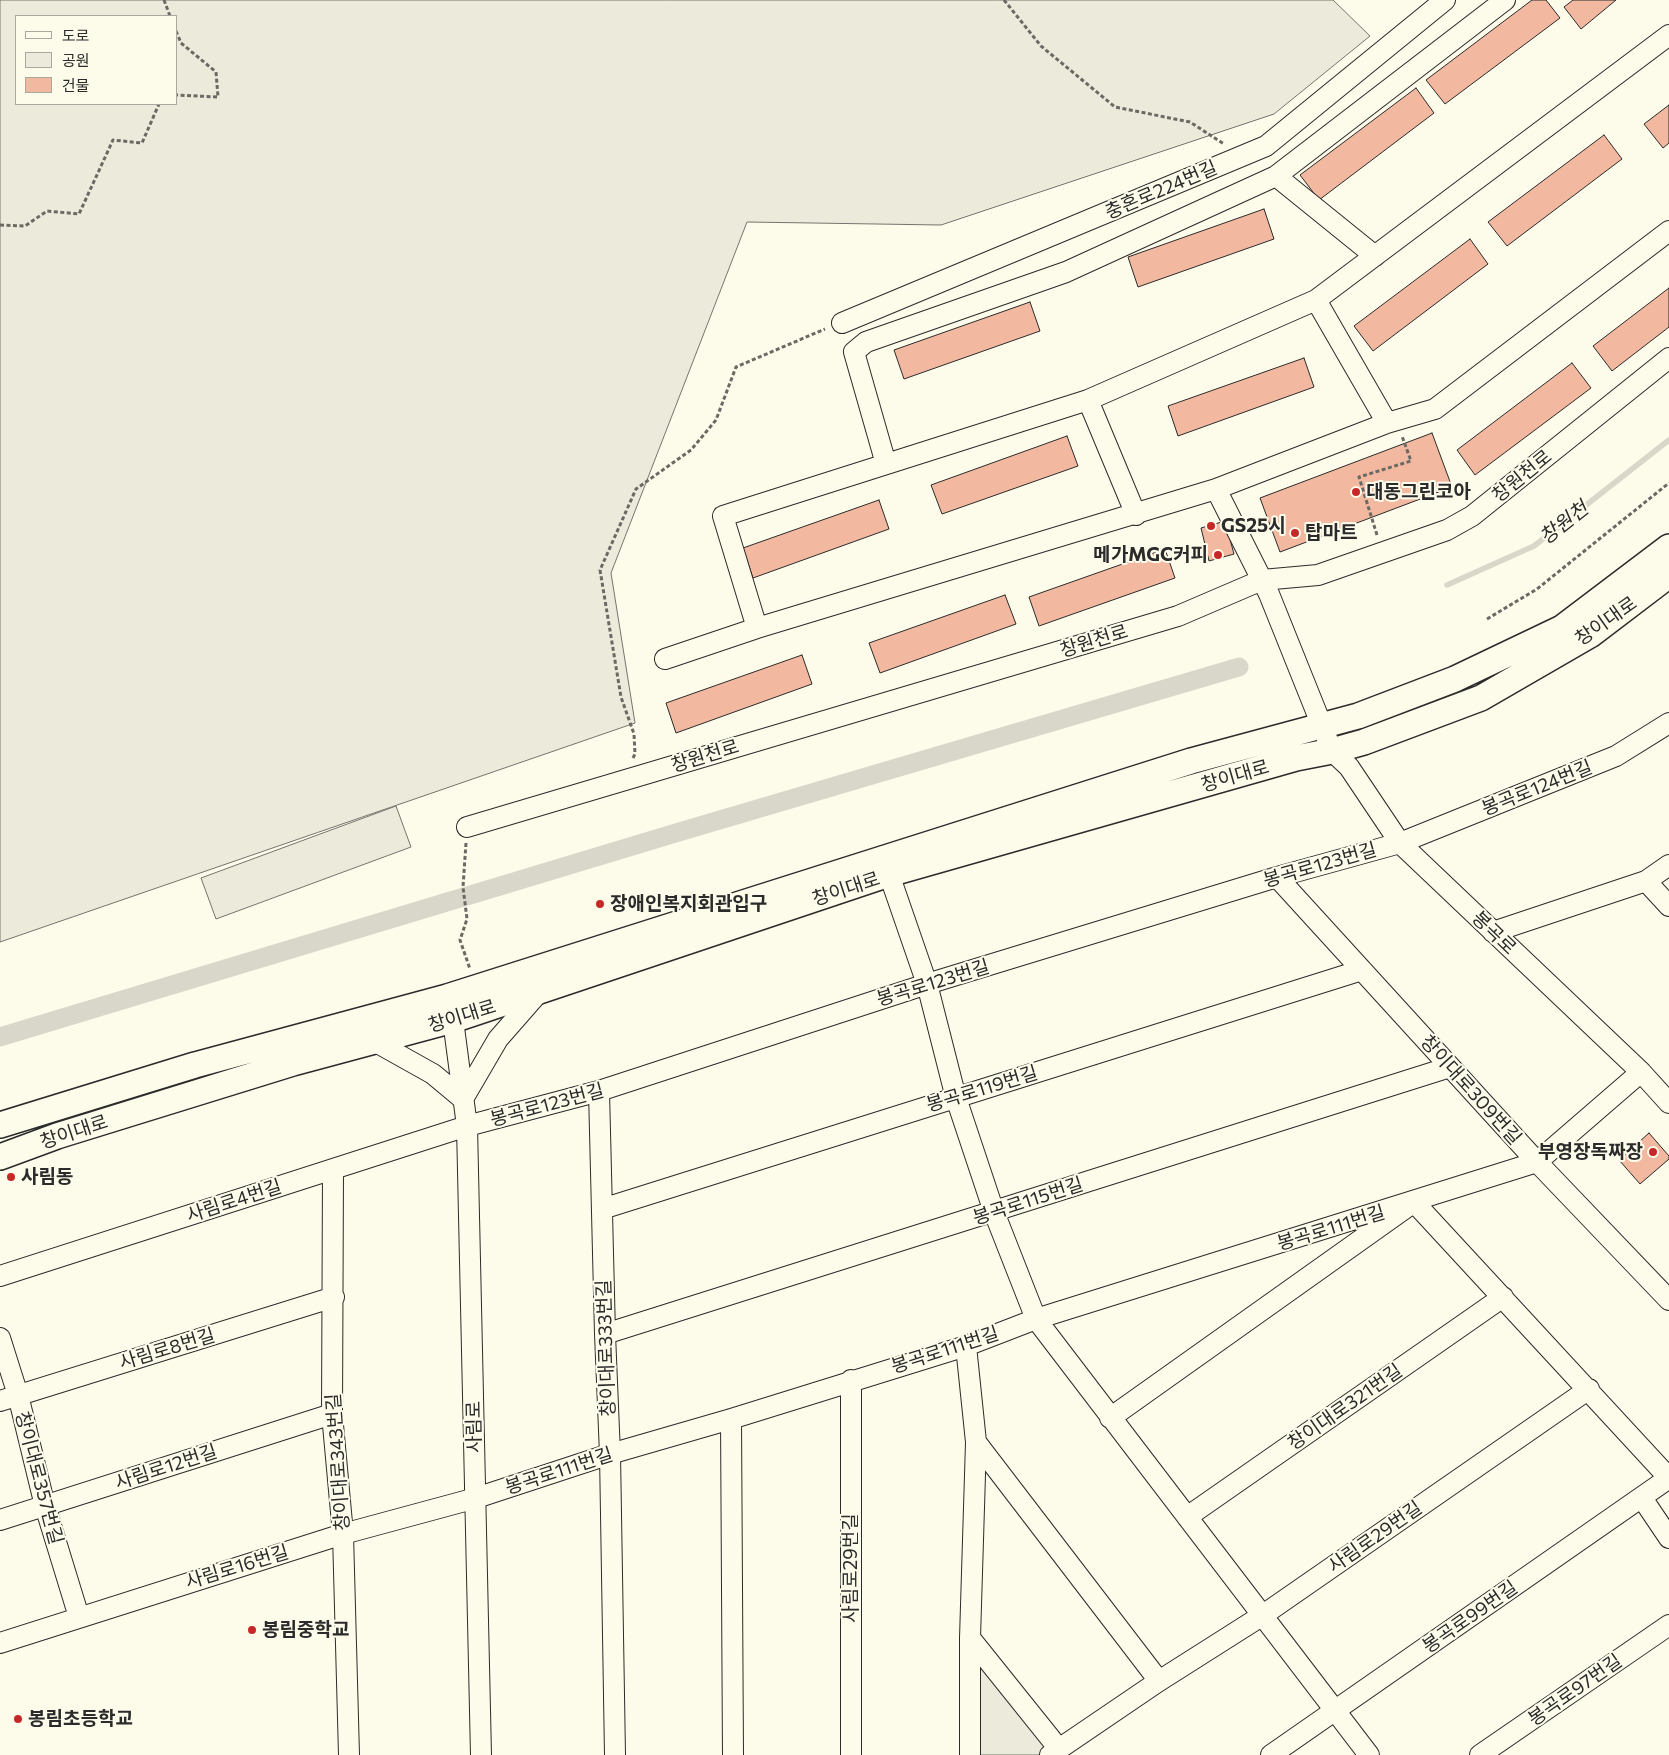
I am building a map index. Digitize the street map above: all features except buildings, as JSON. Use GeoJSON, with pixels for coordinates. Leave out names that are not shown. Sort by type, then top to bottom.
{"type":"FeatureCollection","features":[{"type":"Feature","properties":{"kind":"main road","name":"창이대로"},"geometry":{"type":"LineString","coordinates":[[0,1157],[57,1136],[293,1063],[374,1041],[450,1009],[1191,761],[1323,728],[1455,679],[1562,628],[1669,548]]}},
{"type":"Feature","properties":{"kind":"main road","name":"창이대로"},"geometry":{"type":"LineString","coordinates":[[0,1124],[195,1065],[541,991],[889,874],[1296,758],[1332,751],[1481,698],[1590,635],[1669,575]]}},
{"type":"Feature","properties":{"kind":"street","name":"충혼로224번길"},"geometry":{"type":"LineString","coordinates":[[842,324],[1266,146],[1445,0]]}},
{"type":"Feature","properties":{"kind":"street"},"geometry":{"type":"LineString","coordinates":[[886,464],[854,352],[866,342],[1066,272],[1276,176],[1506,0]]}},
{"type":"Feature","properties":{"kind":"street"},"geometry":{"type":"LineString","coordinates":[[756,628],[723,516],[1088,400],[1316,300],[1669,35]]}},
{"type":"Feature","properties":{"kind":"street"},"geometry":{"type":"LineString","coordinates":[[1276,176],[1375,256]]}},
{"type":"Feature","properties":{"kind":"street"},"geometry":{"type":"LineString","coordinates":[[664,659],[756,628],[1136,515],[1216,489],[1392,422],[1435,410],[1669,231]]}},
{"type":"Feature","properties":{"kind":"street"},"geometry":{"type":"LineString","coordinates":[[1316,300],[1392,422]]}},
{"type":"Feature","properties":{"kind":"street","name":"창원천로"},"geometry":{"type":"LineString","coordinates":[[467,827],[1178,616],[1266,587],[1318,575],[1447,530],[1472,516],[1669,358]]}},
{"type":"Feature","properties":{"kind":"street"},"geometry":{"type":"LineString","coordinates":[[1088,400],[1136,515]]}},
{"type":"Feature","properties":{"kind":"street"},"geometry":{"type":"LineString","coordinates":[[1216,489],[1266,587],[1332,751]]}},
{"type":"Feature","properties":{"kind":"street","name":"봉곡로124번길"},"geometry":{"type":"LineString","coordinates":[[1400,843],[1616,756],[1669,723]]}},
{"type":"Feature","properties":{"kind":"street","name":"봉곡로"},"geometry":{"type":"LineString","coordinates":[[1332,751],[1349,767],[1400,843],[1641,1072],[1669,1104]]}},
{"type":"Feature","properties":{"kind":"street","name":"봉곡로123번길"},"geometry":{"type":"LineString","coordinates":[[467,1126],[599,1091],[927,984],[1277,877],[1400,843]]}},
{"type":"Feature","properties":{"kind":"street"},"geometry":{"type":"LineString","coordinates":[[1494,932],[1646,881],[1669,866]]}},
{"type":"Feature","properties":{"kind":"street"},"geometry":{"type":"LineString","coordinates":[[889,874],[927,984],[956,1098],[994,1212],[1036,1319],[1369,1755]]}},
{"type":"Feature","properties":{"kind":"street","name":"창이대로309번길"},"geometry":{"type":"LineString","coordinates":[[1277,877],[1537,1162],[1669,1300]]}},
{"type":"Feature","properties":{"kind":"street"},"geometry":{"type":"LineString","coordinates":[[1646,881],[1669,906]]}},
{"type":"Feature","properties":{"kind":"street","name":"봉곡로119번길"},"geometry":{"type":"LineString","coordinates":[[602,1209],[1362,970]]}},
{"type":"Feature","properties":{"kind":"street"},"geometry":{"type":"LineString","coordinates":[[374,1041],[433,1074],[463,1099],[498,1039],[541,991]]}},
{"type":"Feature","properties":{"kind":"street","name":"사림로"},"geometry":{"type":"LineString","coordinates":[[450,1009],[467,1126],[480,1755]]}},
{"type":"Feature","properties":{"kind":"street","name":"봉곡로115번길"},"geometry":{"type":"LineString","coordinates":[[605,1334],[1450,1067]]}},
{"type":"Feature","properties":{"kind":"street","name":"봉곡로111번길"},"geometry":{"type":"LineString","coordinates":[[476,1498],[610,1454],[731,1419],[851,1380],[966,1346],[1036,1319],[1537,1162],[1641,1072]]}},
{"type":"Feature","properties":{"kind":"street","name":"창이대로333번길"},"geometry":{"type":"LineString","coordinates":[[599,1091],[610,1454],[615,1755]]}},
{"type":"Feature","properties":{"kind":"street","name":"사림로4번길"},"geometry":{"type":"LineString","coordinates":[[0,1276],[467,1126]]}},
{"type":"Feature","properties":{"kind":"street","name":"창이대로343번길"},"geometry":{"type":"LineString","coordinates":[[333,1170],[334,1297],[332,1414],[343,1534],[348,1755]]}},
{"type":"Feature","properties":{"kind":"street"},"geometry":{"type":"LineString","coordinates":[[1110,1418],[1414,1202],[1504,1297],[1669,1478]]}},
{"type":"Feature","properties":{"kind":"street","name":"사림로8번길"},"geometry":{"type":"LineString","coordinates":[[9,1398],[334,1297]]}},
{"type":"Feature","properties":{"kind":"street","name":"창이대로321번길"},"geometry":{"type":"LineString","coordinates":[[1187,1517],[1504,1297]]}},
{"type":"Feature","properties":{"kind":"street","name":"창이대로357번길"},"geometry":{"type":"LineString","coordinates":[[0,1338],[9,1398],[79,1617]]}},
{"type":"Feature","properties":{"kind":"street"},"geometry":{"type":"LineString","coordinates":[[966,1346],[976,1442],[970,1638],[970,1755]]}},
{"type":"Feature","properties":{"kind":"street","name":"사림로29번길"},"geometry":{"type":"LineString","coordinates":[[850,1755],[851,1380]]}},
{"type":"Feature","properties":{"kind":"street","name":"사림로29번길"},"geometry":{"type":"LineString","coordinates":[[970,1638],[1055,1752],[1159,1680],[1263,1615],[1589,1389]]}},
{"type":"Feature","properties":{"kind":"street","name":"사림로12번길"},"geometry":{"type":"LineString","coordinates":[[0,1520],[332,1414]]}},
{"type":"Feature","properties":{"kind":"street"},"geometry":{"type":"LineString","coordinates":[[731,1419],[733,1755]]}},
{"type":"Feature","properties":{"kind":"street"},"geometry":{"type":"LineString","coordinates":[[976,1442],[1159,1680]]}},
{"type":"Feature","properties":{"kind":"street","name":"봉곡로99번길"},"geometry":{"type":"LineString","coordinates":[[1271,1755],[1669,1478]]}},
{"type":"Feature","properties":{"kind":"street","name":"사림로16번길"},"geometry":{"type":"LineString","coordinates":[[0,1643],[343,1534],[476,1498]]}},
{"type":"Feature","properties":{"kind":"street"},"geometry":{"type":"LineString","coordinates":[[1642,1498],[1669,1538]]}},
{"type":"Feature","properties":{"kind":"street","name":"봉곡로97번길"},"geometry":{"type":"LineString","coordinates":[[1480,1755],[1669,1624]]}},
{"type":"Feature","properties":{"kind":"path"},"geometry":{"type":"LineString","coordinates":[[164,0],[170,15]]}},
{"type":"Feature","properties":{"kind":"path"},"geometry":{"type":"LineString","coordinates":[[1004,0],[1042,46],[1115,107],[1190,122],[1243,156]]}},
{"type":"Feature","properties":{"kind":"path"},"geometry":{"type":"LineString","coordinates":[[178,36],[181,43],[216,72],[218,97],[178,95]]}},
{"type":"Feature","properties":{"kind":"path"},"geometry":{"type":"LineString","coordinates":[[0,225],[25,226],[47,211],[79,214],[113,140],[142,143],[159,105]]}},
{"type":"Feature","properties":{"kind":"path"},"geometry":{"type":"LineString","coordinates":[[621,782],[635,754],[634,734],[621,697],[600,570],[636,489],[691,450],[716,420],[736,367],[810,334],[842,324]]}},
{"type":"Feature","properties":{"kind":"path"},"geometry":{"type":"LineString","coordinates":[[1384,552],[1359,477],[1411,461],[1392,422]]}},
{"type":"Feature","properties":{"kind":"path"},"geometry":{"type":"LineString","coordinates":[[1487,619],[1537,589],[1669,483]]}},
{"type":"Feature","properties":{"kind":"path"},"geometry":{"type":"LineString","coordinates":[[460,940],[467,919],[463,887],[466,854]]}},
{"type":"Feature","properties":{"kind":"green space"},"geometry":{"type":"Polygon","coordinates":[[[0,0],[1333,0],[1370,36],[1274,114],[941,225],[747,222],[611,573],[635,723],[0,942],[0,0]]]}},
{"type":"Feature","properties":{"kind":"green space"},"geometry":{"type":"Polygon","coordinates":[[[975,1653],[1054,1748],[1045,1755],[977,1755],[975,1653]]]}},
{"type":"Feature","properties":{"kind":"shaded area"},"geometry":{"type":"Polygon","coordinates":[[[396,806],[411,847],[216,919],[201,878],[396,806]]]}},
{"type":"Feature","properties":{"kind":"waterway","name":"창원천"},"geometry":{"type":"LineString","coordinates":[[1447,585],[1534,546],[1669,440]]}},
{"type":"Feature","properties":{"kind":"waterway"},"geometry":{"type":"LineString","coordinates":[[0,1037],[679,832],[1239,667]]}},
{"type":"Feature","properties":{"kind":"place","name":"대동그린코아"},"geometry":{"type":"Point","coordinates":[1356,492]}},
{"type":"Feature","properties":{"kind":"place","name":"GS25시"},"geometry":{"type":"Point","coordinates":[1211,526]}},
{"type":"Feature","properties":{"kind":"place","name":"탑마트"},"geometry":{"type":"Point","coordinates":[1295,533]}},
{"type":"Feature","properties":{"kind":"place","name":"메가MGC커피"},"geometry":{"type":"Point","coordinates":[1218,555]}},
{"type":"Feature","properties":{"kind":"place","name":"장애인복지회관입구"},"geometry":{"type":"Point","coordinates":[600,904]}},
{"type":"Feature","properties":{"kind":"place","name":"부영장독짜장"},"geometry":{"type":"Point","coordinates":[1653,1152]}},
{"type":"Feature","properties":{"kind":"place","name":"사림동"},"geometry":{"type":"Point","coordinates":[11,1177]}},
{"type":"Feature","properties":{"kind":"place","name":"봉림중학교"},"geometry":{"type":"Point","coordinates":[252,1630]}},
{"type":"Feature","properties":{"kind":"place","name":"봉림초등학교"},"geometry":{"type":"Point","coordinates":[18,1719]}}]}
